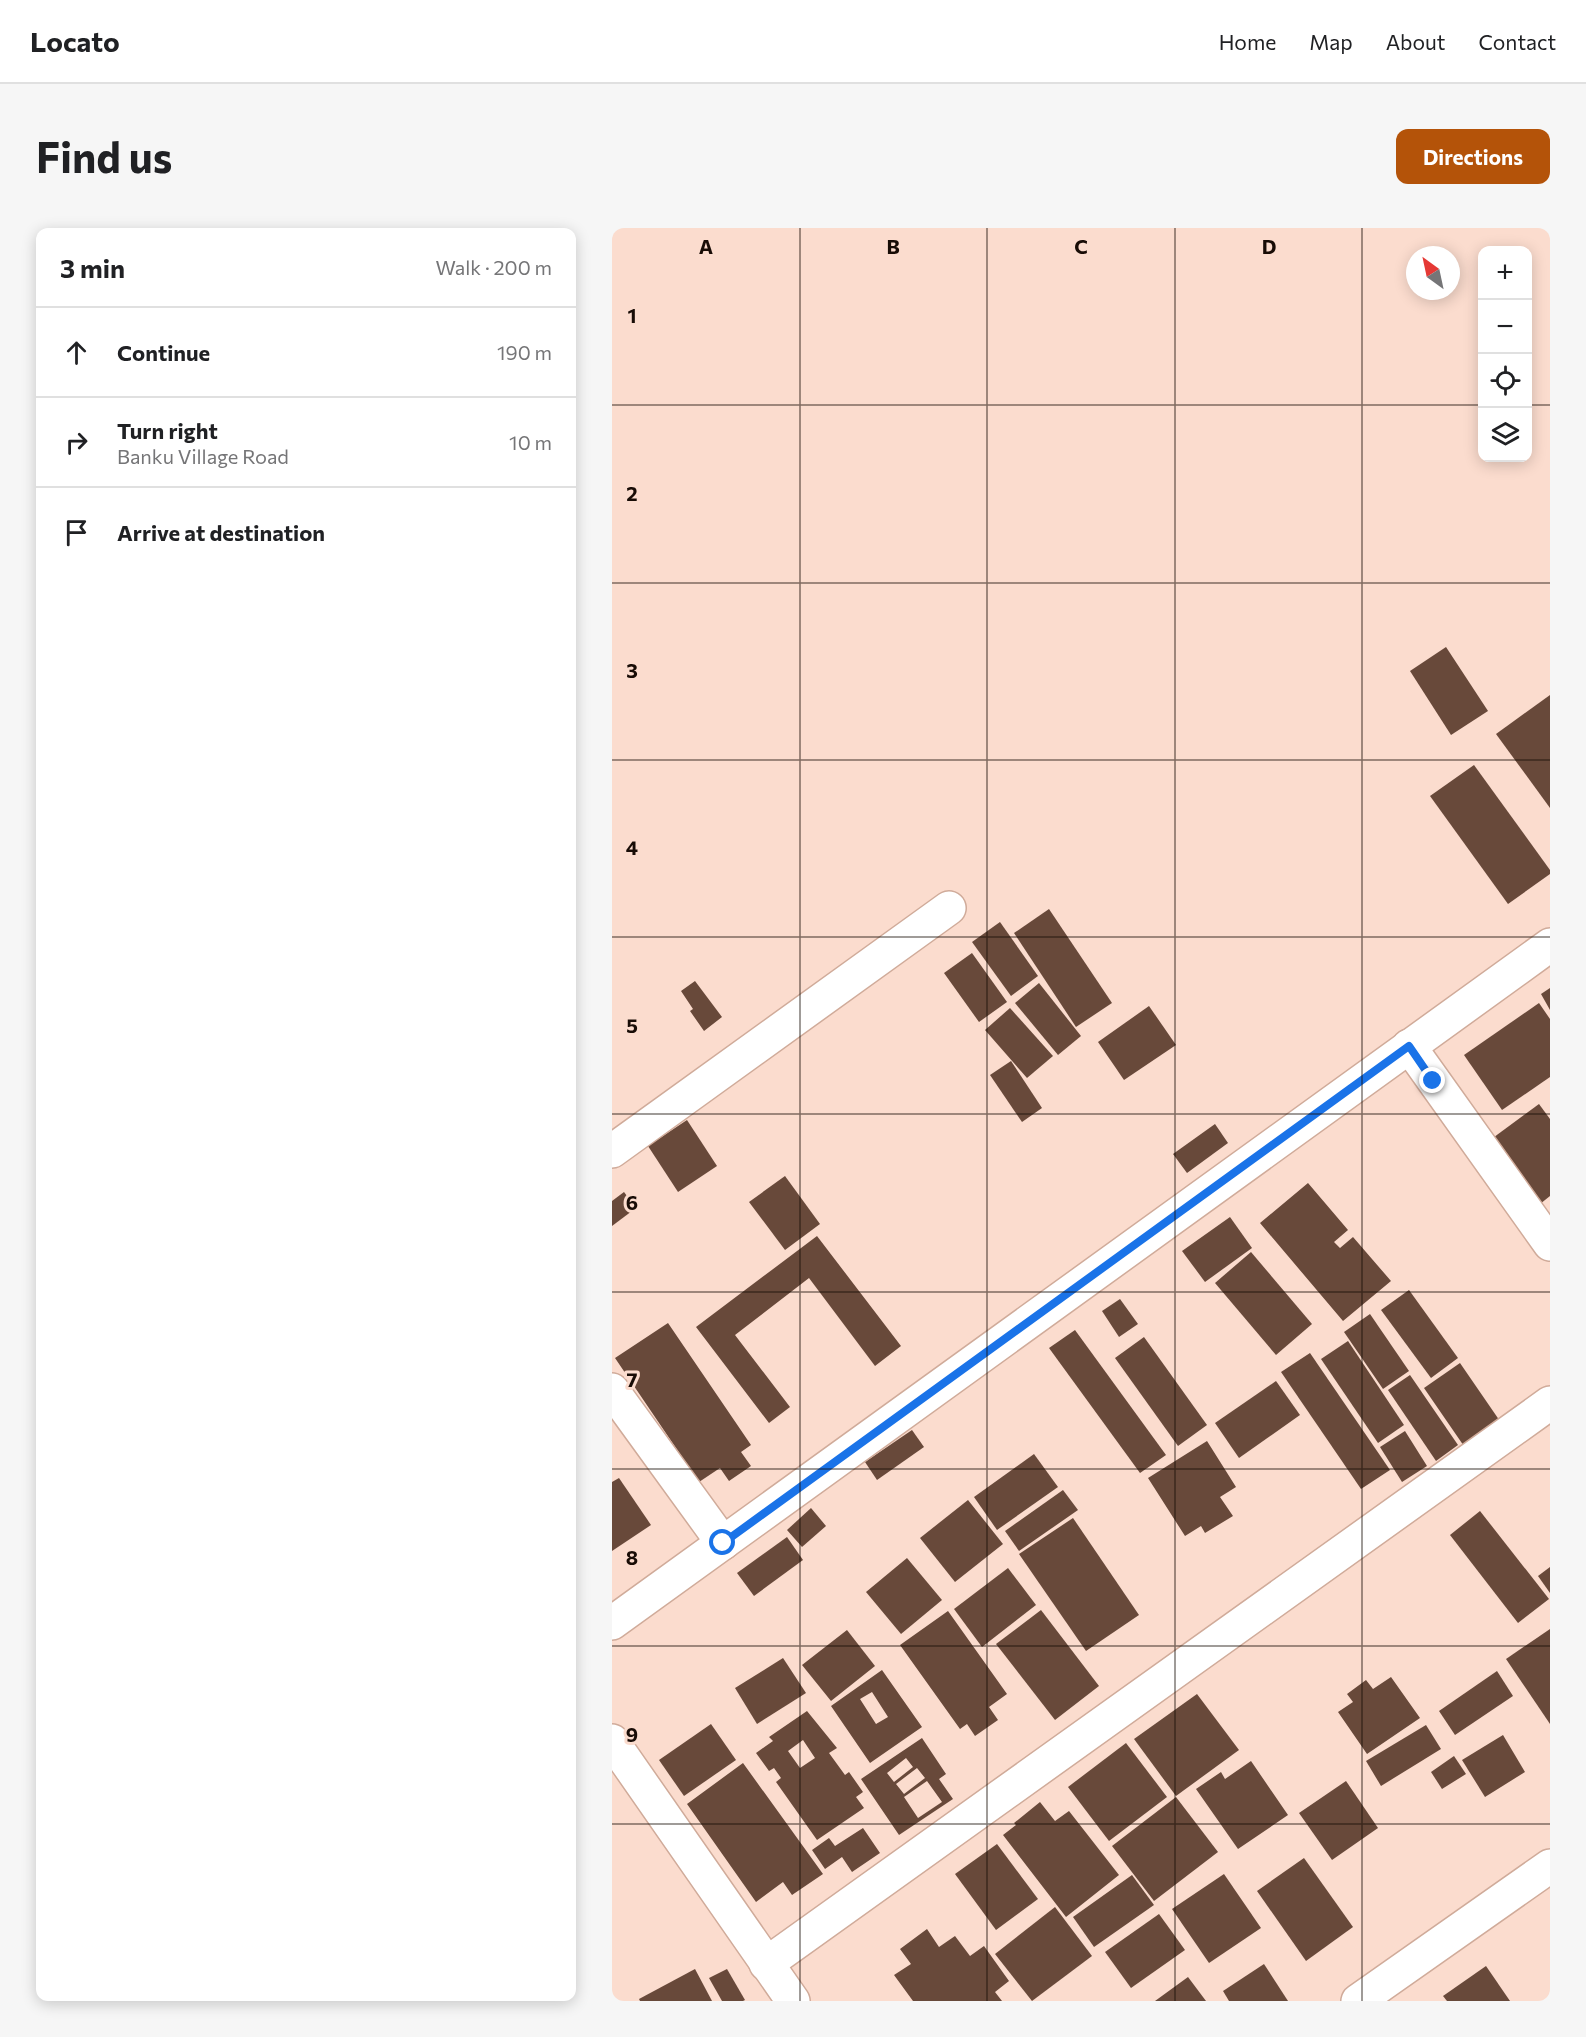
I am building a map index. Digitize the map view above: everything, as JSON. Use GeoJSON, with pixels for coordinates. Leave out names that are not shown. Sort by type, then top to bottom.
{"type":"FeatureCollection","features":[{"type":"Feature","properties":{"kind":"street"},"geometry":{"type":"LineString","coordinates":[[612,1151],[949,908]]}},
{"type":"Feature","properties":{"kind":"street"},"geometry":{"type":"LineString","coordinates":[[612,1623],[1550,945]]}},
{"type":"Feature","properties":{"kind":"street"},"geometry":{"type":"LineString","coordinates":[[1409,1046],[1550,1244]]}},
{"type":"Feature","properties":{"kind":"street"},"geometry":{"type":"LineString","coordinates":[[612,1390],[723,1543]]}},
{"type":"Feature","properties":{"kind":"street"},"geometry":{"type":"LineString","coordinates":[[766,1964],[1550,1403]]}},
{"type":"Feature","properties":{"kind":"street"},"geometry":{"type":"LineString","coordinates":[[612,1741],[793,2001]]}},
{"type":"Feature","properties":{"kind":"street"},"geometry":{"type":"LineString","coordinates":[[1358,2001],[1550,1866]]}},
{"type":"Feature","properties":{"kind":"building"},"geometry":{"type":"Polygon","coordinates":[[[1446,647],[1488,711],[1451,735],[1410,671],[1446,647]]]}},
{"type":"Feature","properties":{"kind":"building"},"geometry":{"type":"Polygon","coordinates":[[[1550,695],[1550,808],[1496,734],[1550,695]]]}},
{"type":"Feature","properties":{"kind":"building"},"geometry":{"type":"Polygon","coordinates":[[[1474,765],[1550,870],[1550,874],[1508,904],[1430,796],[1474,765]]]}},
{"type":"Feature","properties":{"kind":"building"},"geometry":{"type":"Polygon","coordinates":[[[1049,909],[1112,1003],[1076,1027],[1014,933],[1049,909]]]}},
{"type":"Feature","properties":{"kind":"building"},"geometry":{"type":"Polygon","coordinates":[[[1000,922],[1038,976],[1011,996],[972,942],[1000,922]]]}},
{"type":"Feature","properties":{"kind":"building"},"geometry":{"type":"Polygon","coordinates":[[[972,953],[1007,1002],[979,1022],[944,973],[972,953]]]}},
{"type":"Feature","properties":{"kind":"building"},"geometry":{"type":"Polygon","coordinates":[[[695,981],[722,1017],[704,1031],[690,1011],[693,1009],[681,991],[695,981]]]}},
{"type":"Feature","properties":{"kind":"building"},"geometry":{"type":"Polygon","coordinates":[[[1039,983],[1081,1036],[1058,1055],[1015,1003],[1039,983]]]}},
{"type":"Feature","properties":{"kind":"building"},"geometry":{"type":"Polygon","coordinates":[[[1550,988],[1550,1010],[1541,994],[1550,988]]]}},
{"type":"Feature","properties":{"kind":"building"},"geometry":{"type":"Polygon","coordinates":[[[1539,1003],[1550,1019],[1550,1077],[1502,1110],[1464,1055],[1539,1003]]]}},
{"type":"Feature","properties":{"kind":"building"},"geometry":{"type":"Polygon","coordinates":[[[1149,1006],[1176,1045],[1124,1080],[1098,1042],[1149,1006]]]}},
{"type":"Feature","properties":{"kind":"building"},"geometry":{"type":"Polygon","coordinates":[[[1010,1008],[1053,1056],[1027,1078],[985,1030],[1010,1008]]]}},
{"type":"Feature","properties":{"kind":"building"},"geometry":{"type":"Polygon","coordinates":[[[1011,1061],[1042,1108],[1022,1122],[990,1075],[1011,1061]]]}},
{"type":"Feature","properties":{"kind":"building"},"geometry":{"type":"Polygon","coordinates":[[[1539,1104],[1550,1119],[1550,1196],[1535,1208],[1486,1143],[1539,1104]]]}},
{"type":"Feature","properties":{"kind":"building"},"geometry":{"type":"Polygon","coordinates":[[[687,1120],[717,1166],[678,1192],[648,1146],[687,1120]]]}},
{"type":"Feature","properties":{"kind":"building"},"geometry":{"type":"Polygon","coordinates":[[[1215,1124],[1228,1143],[1187,1173],[1173,1154],[1215,1124]]]}},
{"type":"Feature","properties":{"kind":"building"},"geometry":{"type":"Polygon","coordinates":[[[785,1176],[820,1224],[785,1250],[749,1202],[785,1176]]]}},
{"type":"Feature","properties":{"kind":"building"},"geometry":{"type":"Polygon","coordinates":[[[1308,1183],[1348,1230],[1334,1242],[1340,1248],[1353,1237],[1391,1281],[1343,1321],[1260,1223],[1308,1183]]]}},
{"type":"Feature","properties":{"kind":"building"},"geometry":{"type":"Polygon","coordinates":[[[624,1192],[636,1208],[612,1226],[612,1201],[624,1192]]]}},
{"type":"Feature","properties":{"kind":"building"},"geometry":{"type":"Polygon","coordinates":[[[1230,1217],[1252,1248],[1205,1282],[1182,1251],[1230,1217]]]}},
{"type":"Feature","properties":{"kind":"building"},"geometry":{"type":"Polygon","coordinates":[[[817,1236],[901,1346],[875,1366],[809,1278],[735,1335],[790,1407],[769,1423],[696,1327],[817,1236]]]}},
{"type":"Feature","properties":{"kind":"building"},"geometry":{"type":"Polygon","coordinates":[[[1251,1252],[1312,1324],[1276,1355],[1215,1283],[1251,1252]]]}},
{"type":"Feature","properties":{"kind":"building"},"geometry":{"type":"Polygon","coordinates":[[[1409,1290],[1458,1358],[1431,1378],[1381,1310],[1409,1290]]]}},
{"type":"Feature","properties":{"kind":"building"},"geometry":{"type":"Polygon","coordinates":[[[1120,1299],[1138,1324],[1119,1337],[1102,1311],[1120,1299]]]}},
{"type":"Feature","properties":{"kind":"building"},"geometry":{"type":"Polygon","coordinates":[[[1370,1314],[1409,1371],[1383,1389],[1344,1332],[1370,1314]]]}},
{"type":"Feature","properties":{"kind":"building"},"geometry":{"type":"Polygon","coordinates":[[[668,1323],[751,1445],[741,1452],[751,1466],[729,1481],[720,1468],[699,1482],[615,1358],[668,1323]]]}},
{"type":"Feature","properties":{"kind":"building"},"geometry":{"type":"Polygon","coordinates":[[[1075,1330],[1166,1455],[1140,1473],[1049,1348],[1075,1330]]]}},
{"type":"Feature","properties":{"kind":"building"},"geometry":{"type":"Polygon","coordinates":[[[1144,1337],[1207,1425],[1178,1446],[1115,1358],[1144,1337]]]}},
{"type":"Feature","properties":{"kind":"building"},"geometry":{"type":"Polygon","coordinates":[[[1348,1341],[1404,1425],[1378,1443],[1321,1359],[1348,1341]]]}},
{"type":"Feature","properties":{"kind":"building"},"geometry":{"type":"Polygon","coordinates":[[[1310,1353],[1390,1470],[1361,1489],[1281,1372],[1310,1353]]]}},
{"type":"Feature","properties":{"kind":"building"},"geometry":{"type":"Polygon","coordinates":[[[1460,1363],[1504,1427],[1468,1452],[1424,1388],[1460,1363]]]}},
{"type":"Feature","properties":{"kind":"building"},"geometry":{"type":"Polygon","coordinates":[[[1410,1375],[1458,1445],[1436,1461],[1388,1390],[1410,1375]]]}},
{"type":"Feature","properties":{"kind":"building"},"geometry":{"type":"Polygon","coordinates":[[[1276,1381],[1300,1415],[1239,1458],[1215,1423],[1276,1381]]]}},
{"type":"Feature","properties":{"kind":"building"},"geometry":{"type":"Polygon","coordinates":[[[912,1430],[924,1447],[877,1480],[865,1462],[912,1430]]]}},
{"type":"Feature","properties":{"kind":"building"},"geometry":{"type":"Polygon","coordinates":[[[1405,1431],[1427,1466],[1402,1482],[1380,1447],[1405,1431]]]}},
{"type":"Feature","properties":{"kind":"building"},"geometry":{"type":"Polygon","coordinates":[[[1207,1441],[1236,1487],[1220,1497],[1233,1516],[1205,1533],[1201,1526],[1185,1536],[1148,1478],[1207,1441]]]}},
{"type":"Feature","properties":{"kind":"building"},"geometry":{"type":"Polygon","coordinates":[[[1034,1454],[1058,1487],[997,1530],[974,1497],[1034,1454]]]}},
{"type":"Feature","properties":{"kind":"building"},"geometry":{"type":"Polygon","coordinates":[[[619,1478],[651,1525],[612,1551],[612,1482],[619,1478]]]}},
{"type":"Feature","properties":{"kind":"building"},"geometry":{"type":"Polygon","coordinates":[[[1063,1490],[1078,1510],[1019,1551],[1005,1531],[1063,1490]]]}},
{"type":"Feature","properties":{"kind":"building"},"geometry":{"type":"Polygon","coordinates":[[[968,1500],[1003,1544],[955,1582],[920,1538],[968,1500]]]}},
{"type":"Feature","properties":{"kind":"building"},"geometry":{"type":"Polygon","coordinates":[[[811,1508],[826,1526],[802,1547],[787,1530],[811,1508]]]}},
{"type":"Feature","properties":{"kind":"building"},"geometry":{"type":"Polygon","coordinates":[[[1480,1511],[1549,1599],[1518,1623],[1450,1535],[1480,1511]]]}},
{"type":"Feature","properties":{"kind":"building"},"geometry":{"type":"Polygon","coordinates":[[[1073,1518],[1139,1615],[1086,1651],[1019,1554],[1073,1518]]]}},
{"type":"Feature","properties":{"kind":"building"},"geometry":{"type":"Polygon","coordinates":[[[787,1537],[803,1560],[754,1596],[737,1573],[787,1537]]]}},
{"type":"Feature","properties":{"kind":"building"},"geometry":{"type":"Polygon","coordinates":[[[907,1558],[942,1600],[901,1634],[866,1592],[907,1558]]]}},
{"type":"Feature","properties":{"kind":"building"},"geometry":{"type":"Polygon","coordinates":[[[1550,1567],[1550,1593],[1538,1576],[1550,1567]]]}},
{"type":"Feature","properties":{"kind":"building"},"geometry":{"type":"Polygon","coordinates":[[[1008,1568],[1036,1605],[982,1647],[954,1609],[1008,1568]]]}},
{"type":"Feature","properties":{"kind":"building"},"geometry":{"type":"Polygon","coordinates":[[[1041,1610],[1099,1686],[1055,1720],[996,1644],[1041,1610]]]}},
{"type":"Feature","properties":{"kind":"building"},"geometry":{"type":"Polygon","coordinates":[[[948,1611],[1007,1694],[989,1707],[998,1720],[975,1736],[967,1724],[960,1729],[900,1645],[948,1611]]]}},
{"type":"Feature","properties":{"kind":"building"},"geometry":{"type":"Polygon","coordinates":[[[1550,1629],[1550,1724],[1506,1659],[1550,1629]]]}},
{"type":"Feature","properties":{"kind":"building"},"geometry":{"type":"Polygon","coordinates":[[[847,1630],[875,1666],[831,1701],[802,1665],[847,1630]]]}},
{"type":"Feature","properties":{"kind":"building"},"geometry":{"type":"Polygon","coordinates":[[[783,1658],[806,1693],[757,1724],[735,1688],[783,1658]]]}},
{"type":"Feature","properties":{"kind":"building"},"geometry":{"type":"Polygon","coordinates":[[[882,1670],[922,1727],[870,1763],[831,1706],[882,1670]],[[872,1692],[860,1699],[876,1724],[888,1717],[872,1692]]]}},
{"type":"Feature","properties":{"kind":"building"},"geometry":{"type":"Polygon","coordinates":[[[1497,1671],[1513,1696],[1455,1735],[1439,1711],[1497,1671]]]}},
{"type":"Feature","properties":{"kind":"building"},"geometry":{"type":"Polygon","coordinates":[[[1391,1677],[1420,1718],[1367,1754],[1338,1712],[1353,1702],[1347,1694],[1366,1680],[1373,1689],[1391,1677]]]}},
{"type":"Feature","properties":{"kind":"building"},"geometry":{"type":"Polygon","coordinates":[[[1197,1694],[1239,1750],[1176,1796],[1134,1739],[1197,1694]]]}},
{"type":"Feature","properties":{"kind":"building"},"geometry":{"type":"Polygon","coordinates":[[[807,1711],[837,1748],[829,1753],[845,1775],[849,1772],[863,1792],[856,1797],[864,1808],[817,1840],[776,1782],[781,1778],[774,1768],[769,1771],[756,1753],[773,1741],[769,1737],[807,1711]],[[803,1740],[788,1751],[800,1768],[815,1758],[803,1740]]]}},
{"type":"Feature","properties":{"kind":"building"},"geometry":{"type":"Polygon","coordinates":[[[711,1724],[736,1760],[684,1796],[659,1760],[711,1724]]]}},
{"type":"Feature","properties":{"kind":"building"},"geometry":{"type":"Polygon","coordinates":[[[1426,1725],[1441,1749],[1381,1786],[1366,1761],[1426,1725]]]}},
{"type":"Feature","properties":{"kind":"building"},"geometry":{"type":"Polygon","coordinates":[[[1503,1735],[1525,1772],[1485,1797],[1462,1760],[1503,1735]]]}},
{"type":"Feature","properties":{"kind":"building"},"geometry":{"type":"Polygon","coordinates":[[[922,1738],[946,1774],[939,1779],[953,1799],[899,1835],[861,1779],[922,1738]],[[906,1758],[887,1773],[894,1782],[913,1767],[906,1758]],[[917,1768],[896,1784],[904,1794],[925,1778],[917,1768]],[[927,1781],[904,1797],[918,1818],[942,1802],[927,1781]]]}},
{"type":"Feature","properties":{"kind":"building"},"geometry":{"type":"Polygon","coordinates":[[[1126,1743],[1167,1797],[1109,1841],[1068,1787],[1126,1743]]]}},
{"type":"Feature","properties":{"kind":"building"},"geometry":{"type":"Polygon","coordinates":[[[1454,1756],[1466,1774],[1442,1789],[1431,1772],[1454,1756]]]}},
{"type":"Feature","properties":{"kind":"building"},"geometry":{"type":"Polygon","coordinates":[[[1251,1761],[1288,1815],[1238,1849],[1196,1789],[1221,1772],[1225,1779],[1251,1761]]]}},
{"type":"Feature","properties":{"kind":"building"},"geometry":{"type":"Polygon","coordinates":[[[743,1763],[823,1874],[792,1895],[783,1882],[756,1902],[687,1804],[743,1763]]]}},
{"type":"Feature","properties":{"kind":"building"},"geometry":{"type":"Polygon","coordinates":[[[1346,1781],[1378,1828],[1332,1860],[1299,1813],[1346,1781]]]}},
{"type":"Feature","properties":{"kind":"building"},"geometry":{"type":"Polygon","coordinates":[[[1176,1797],[1218,1852],[1154,1901],[1112,1846],[1176,1797]]]}},
{"type":"Feature","properties":{"kind":"building"},"geometry":{"type":"Polygon","coordinates":[[[1040,1802],[1055,1821],[1069,1811],[1119,1875],[1066,1917],[1003,1835],[1040,1802]]]}},
{"type":"Feature","properties":{"kind":"building"},"geometry":{"type":"Polygon","coordinates":[[[863,1828],[880,1853],[852,1872],[842,1857],[825,1869],[812,1850],[829,1838],[835,1846],[863,1828]]]}},
{"type":"Feature","properties":{"kind":"building"},"geometry":{"type":"Polygon","coordinates":[[[997,1844],[1038,1899],[996,1930],[955,1874],[997,1844]]]}},
{"type":"Feature","properties":{"kind":"building"},"geometry":{"type":"Polygon","coordinates":[[[1304,1858],[1353,1927],[1306,1961],[1257,1891],[1304,1858]]]}},
{"type":"Feature","properties":{"kind":"building"},"geometry":{"type":"Polygon","coordinates":[[[1224,1874],[1261,1928],[1209,1963],[1172,1909],[1224,1874]]]}},
{"type":"Feature","properties":{"kind":"building"},"geometry":{"type":"Polygon","coordinates":[[[1132,1875],[1154,1905],[1094,1947],[1073,1917],[1132,1875]]]}},
{"type":"Feature","properties":{"kind":"building"},"geometry":{"type":"Polygon","coordinates":[[[1055,1907],[1092,1956],[1032,2001],[995,1954],[1055,1907]]]}},
{"type":"Feature","properties":{"kind":"building"},"geometry":{"type":"Polygon","coordinates":[[[1159,1914],[1185,1950],[1131,1988],[1105,1952],[1159,1914]]]}},
{"type":"Feature","properties":{"kind":"building"},"geometry":{"type":"Polygon","coordinates":[[[927,1929],[939,1947],[955,1936],[970,1956],[984,1946],[1009,1981],[995,1992],[1002,2001],[913,2001],[894,1975],[911,1964],[900,1949],[927,1929]]]}},
{"type":"Feature","properties":{"kind":"building"},"geometry":{"type":"Polygon","coordinates":[[[1264,1964],[1288,2001],[1229,2001],[1223,1991],[1264,1964]]]}},
{"type":"Feature","properties":{"kind":"building"},"geometry":{"type":"Polygon","coordinates":[[[1486,1966],[1510,2001],[1447,2001],[1443,1996],[1486,1966]]]}},
{"type":"Feature","properties":{"kind":"building"},"geometry":{"type":"Polygon","coordinates":[[[695,1969],[712,2001],[640,2001],[639,1999],[695,1969]]]}},
{"type":"Feature","properties":{"kind":"building"},"geometry":{"type":"Polygon","coordinates":[[[727,1969],[745,2000],[722,2001],[709,1978],[727,1969]]]}},
{"type":"Feature","properties":{"kind":"building"},"geometry":{"type":"Polygon","coordinates":[[[1188,1977],[1206,2001],[1155,2001],[1188,1977]]]}},
{"type":"Feature","properties":{"kind":"route"},"geometry":{"type":"LineString","coordinates":[[723,1543],[1409,1046],[1433,1081]]}}]}
